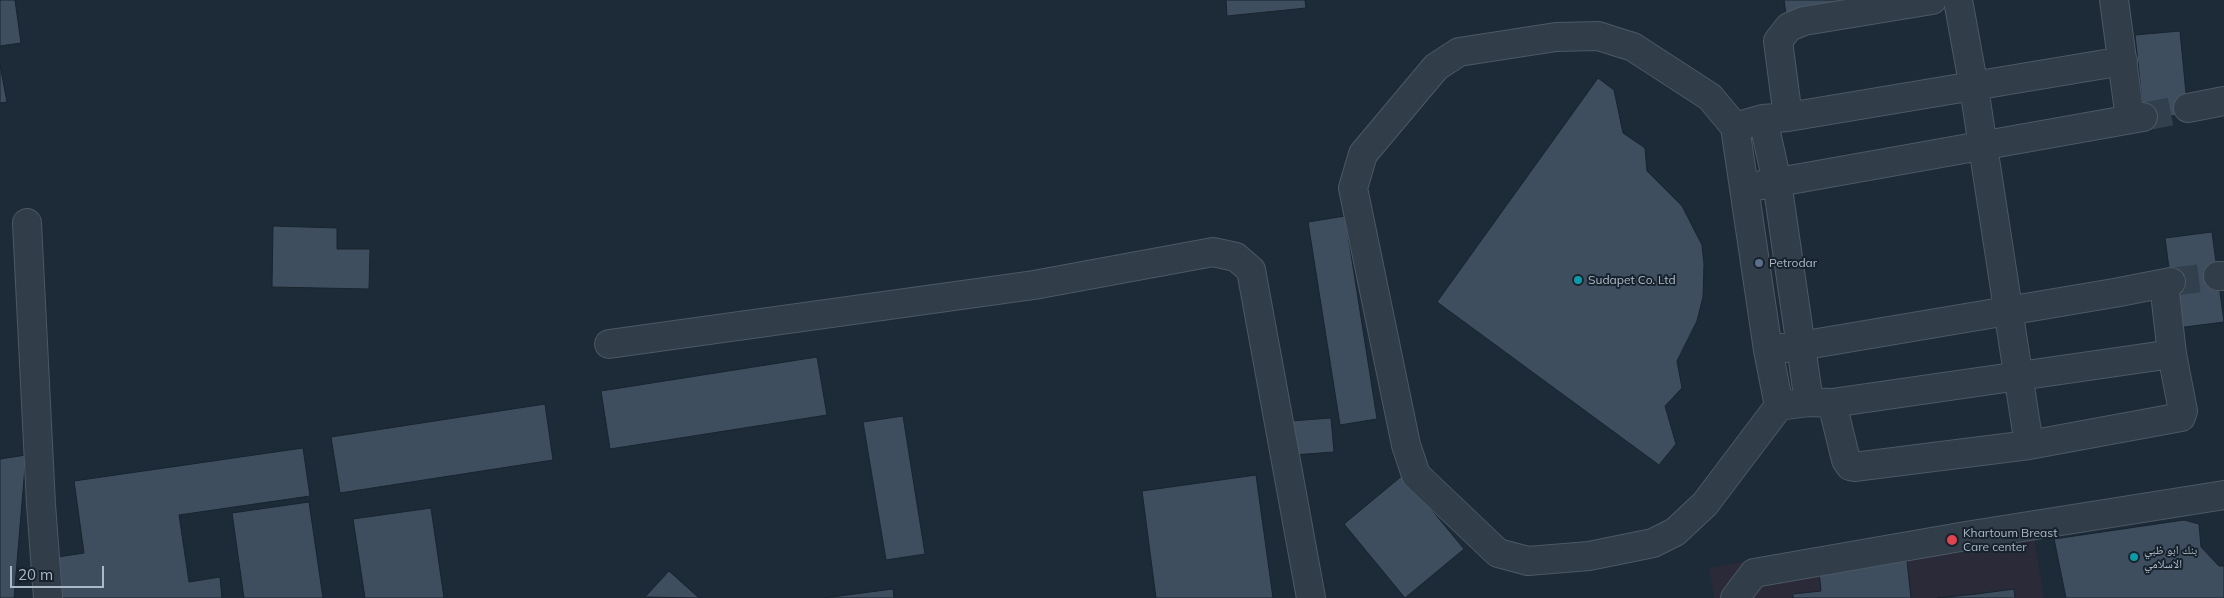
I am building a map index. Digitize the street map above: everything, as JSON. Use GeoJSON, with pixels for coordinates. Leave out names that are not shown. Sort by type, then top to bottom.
{"type":"FeatureCollection","features":[{"type":"Feature","properties":{"kind":"lane"},"geometry":{"type":"LineString","coordinates":[[1768,350],[1800,346],[2167,283],[2172,354],[2183,411],[2181,417],[2029,445],[1854,467],[1850,466],[1846,460],[1820,402],[1800,346],[1777,182],[1775,118],[1778,41],[1789,27],[1804,21],[1932,0]]}},
{"type":"Feature","properties":{"kind":"lane"},"geometry":{"type":"LineString","coordinates":[[1958,0],[2010,310],[2029,445]]}},
{"type":"Feature","properties":{"kind":"lane"},"geometry":{"type":"LineString","coordinates":[[1745,188],[2137,118],[2123,62],[2114,0]]}},
{"type":"Feature","properties":{"kind":"lane"},"geometry":{"type":"LineString","coordinates":[[1779,406],[1768,350],[1735,127],[1710,97],[1633,47],[1598,36],[1556,36],[1459,52],[1436,67],[1363,154],[1353,188],[1406,445],[1416,476],[1498,554],[1528,561],[1589,556],[1653,543],[1675,532],[1705,504],[1779,406],[2172,354]]}},
{"type":"Feature","properties":{"kind":"lane"},"geometry":{"type":"LineString","coordinates":[[1735,127],[1775,118],[1974,88],[2123,62]]}},
{"type":"Feature","properties":{"kind":"lane"},"geometry":{"type":"LineString","coordinates":[[2188,108],[2224,101]]}},
{"type":"Feature","properties":{"kind":"lane"},"geometry":{"type":"LineString","coordinates":[[28,223],[41,504],[48,598]]}},
{"type":"Feature","properties":{"kind":"lane"},"geometry":{"type":"LineString","coordinates":[[609,344],[1034,285],[1213,252],[1236,256],[1250,270],[1311,598]]}},
{"type":"Feature","properties":{"kind":"lane"},"geometry":{"type":"LineString","coordinates":[[1735,598],[1754,573],[1966,536],[2224,495]]}},
{"type":"Feature","properties":{"kind":"shaded area","name":"Khartoum Breast Care center"},"geometry":{"type":"Polygon","coordinates":[[[2030,512],[2044,598],[1714,598],[1709,568],[2030,512]]]}},
{"type":"Feature","properties":{"kind":"building"},"geometry":{"type":"Polygon","coordinates":[[[0,0],[15,0],[21,43],[0,46],[0,0]]]}},
{"type":"Feature","properties":{"kind":"building"},"geometry":{"type":"Polygon","coordinates":[[[1226,0],[1305,0],[1306,8],[1227,16],[1226,0]]]}},
{"type":"Feature","properties":{"kind":"building"},"geometry":{"type":"Polygon","coordinates":[[[1784,0],[1880,0],[1786,14],[1784,0]]]}},
{"type":"Feature","properties":{"kind":"building"},"geometry":{"type":"Polygon","coordinates":[[[2180,31],[2188,114],[2144,119],[2135,35],[2180,31]]]}},
{"type":"Feature","properties":{"kind":"building"},"geometry":{"type":"Polygon","coordinates":[[[0,65],[7,102],[0,103],[0,65]]]}},
{"type":"Feature","properties":{"kind":"building","name":"Sudapet Co. Ltd"},"geometry":{"type":"Polygon","coordinates":[[[1598,78],[1614,90],[1623,133],[1645,148],[1647,171],[1682,206],[1702,245],[1704,264],[1703,297],[1697,321],[1677,361],[1682,388],[1665,406],[1676,444],[1659,465],[1437,302],[1598,78]]]}},
{"type":"Feature","properties":{"kind":"building"},"geometry":{"type":"Polygon","coordinates":[[[1345,216],[1377,419],[1340,425],[1308,222],[1345,216]]]}},
{"type":"Feature","properties":{"kind":"building"},"geometry":{"type":"Polygon","coordinates":[[[273,226],[337,228],[337,249],[370,249],[369,289],[272,287],[273,226]]]}},
{"type":"Feature","properties":{"kind":"building"},"geometry":{"type":"Polygon","coordinates":[[[2212,232],[2224,322],[2177,328],[2165,238],[2212,232]]]}},
{"type":"Feature","properties":{"kind":"building"},"geometry":{"type":"Polygon","coordinates":[[[817,357],[827,415],[610,449],[601,391],[817,357]]]}},
{"type":"Feature","properties":{"kind":"building"},"geometry":{"type":"Polygon","coordinates":[[[545,404],[553,460],[340,493],[331,437],[545,404]]]}},
{"type":"Feature","properties":{"kind":"building"},"geometry":{"type":"Polygon","coordinates":[[[903,416],[925,554],[886,560],[863,422],[903,416]]]}},
{"type":"Feature","properties":{"kind":"building"},"geometry":{"type":"Polygon","coordinates":[[[1331,418],[1334,452],[1293,455],[1290,421],[1331,418]]]}},
{"type":"Feature","properties":{"kind":"building"},"geometry":{"type":"Polygon","coordinates":[[[303,448],[310,496],[179,515],[189,582],[220,577],[222,598],[56,598],[51,558],[84,553],[74,481],[303,448]]]}},
{"type":"Feature","properties":{"kind":"building"},"geometry":{"type":"Polygon","coordinates":[[[26,455],[14,598],[0,598],[0,459],[26,455]]]}},
{"type":"Feature","properties":{"kind":"building"},"geometry":{"type":"Polygon","coordinates":[[[1256,475],[1273,598],[1156,598],[1142,491],[1256,475]]]}},
{"type":"Feature","properties":{"kind":"building"},"geometry":{"type":"Polygon","coordinates":[[[1403,475],[1464,549],[1405,598],[1344,524],[1403,475]]]}},
{"type":"Feature","properties":{"kind":"building"},"geometry":{"type":"Polygon","coordinates":[[[309,502],[323,598],[244,598],[232,513],[309,502]]]}},
{"type":"Feature","properties":{"kind":"building"},"geometry":{"type":"Polygon","coordinates":[[[431,508],[444,598],[365,598],[353,519],[431,508]]]}},
{"type":"Feature","properties":{"kind":"building","name":"بنك ابو ظبي الاسلامي"},"geometry":{"type":"Polygon","coordinates":[[[2184,520],[2199,524],[2201,547],[2219,566],[2224,566],[2224,598],[2066,598],[2054,539],[2184,520]]]}},
{"type":"Feature","properties":{"kind":"building"},"geometry":{"type":"Polygon","coordinates":[[[1907,561],[1911,598],[1793,598],[1793,594],[1821,591],[1819,571],[1907,561]]]}},
{"type":"Feature","properties":{"kind":"building"},"geometry":{"type":"Polygon","coordinates":[[[669,571],[699,598],[645,597],[669,571]]]}},
{"type":"Feature","properties":{"kind":"building"},"geometry":{"type":"Polygon","coordinates":[[[893,589],[894,598],[824,598],[893,589]]]}},
{"type":"Feature","properties":{"kind":"building"},"geometry":{"type":"Polygon","coordinates":[[[2014,589],[2015,598],[1937,598],[1977,594],[2014,589]]]}},
{"type":"Feature","properties":{"kind":"tunnel"},"geometry":{"type":"LineString","coordinates":[[2143,117],[2188,108]]}},
{"type":"Feature","properties":{"kind":"tunnel"},"geometry":{"type":"LineString","coordinates":[[2171,282],[2218,276]]}},
{"type":"Feature","properties":{"kind":"place","name":"Petrodar"},"geometry":{"type":"Point","coordinates":[1759,263]}},
{"type":"Feature","properties":{"kind":"place","name":"Sudapet Co. Ltd"},"geometry":{"type":"Point","coordinates":[1578,280]}},
{"type":"Feature","properties":{"kind":"place","name":"Khartoum Breast Care center"},"geometry":{"type":"Point","coordinates":[1952,540]}},
{"type":"Feature","properties":{"kind":"place","name":"بنك ابو ظبي الاسلامي"},"geometry":{"type":"Point","coordinates":[2134,557]}}]}
